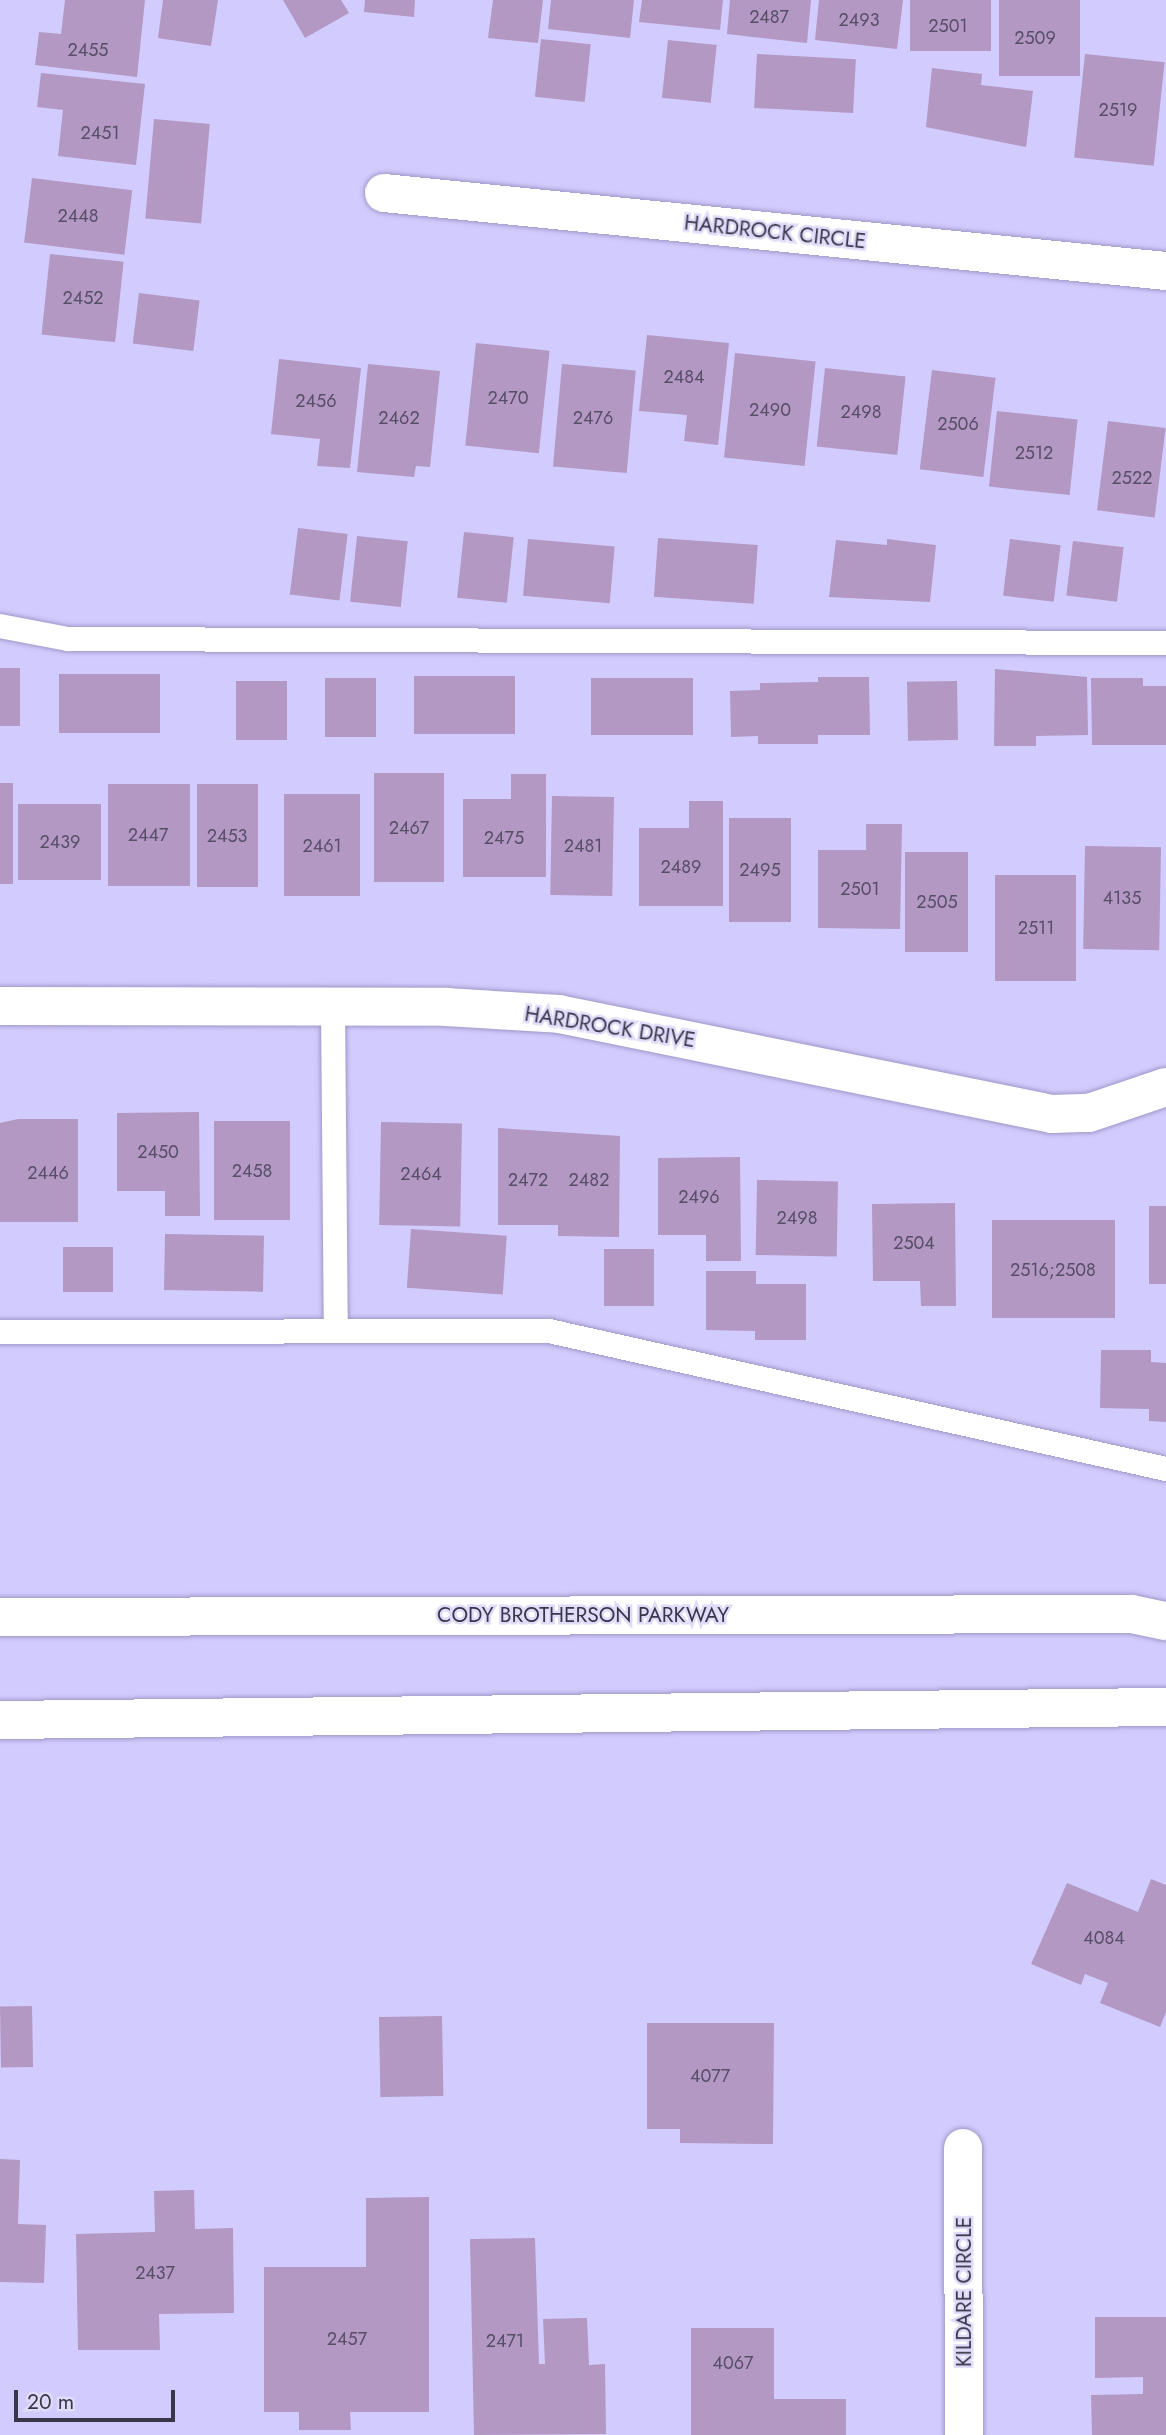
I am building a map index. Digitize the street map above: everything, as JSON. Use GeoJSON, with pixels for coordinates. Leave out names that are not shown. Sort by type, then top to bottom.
{"type":"FeatureCollection","features":[{"type":"Feature","properties":{"kind":"main road","name":"HARDROCK CIRCLE"},"geometry":{"type":"LineString","coordinates":[[384,193],[1166,271]]}},
{"type":"Feature","properties":{"kind":"main road","name":"HARDROCK DRIVE"},"geometry":{"type":"LineString","coordinates":[[0,1006],[333,1007],[559,1014],[1052,1114],[1088,1113],[1166,1087]]}},
{"type":"Feature","properties":{"kind":"main road","name":"CODY BROTHERSON PARKWAY"},"geometry":{"type":"LineString","coordinates":[[0,1617],[1132,1614],[1166,1621]]}},
{"type":"Feature","properties":{"kind":"main road"},"geometry":{"type":"LineString","coordinates":[[0,1720],[1166,1707]]}},
{"type":"Feature","properties":{"kind":"main road","name":"KILDARE CIRCLE"},"geometry":{"type":"LineString","coordinates":[[963,2148],[964,2435]]}},
{"type":"Feature","properties":{"kind":"lane"},"geometry":{"type":"LineString","coordinates":[[0,626],[68,639],[1166,643]]}},
{"type":"Feature","properties":{"kind":"lane"},"geometry":{"type":"LineString","coordinates":[[333,1007],[335,1331]]}},
{"type":"Feature","properties":{"kind":"lane"},"geometry":{"type":"LineString","coordinates":[[0,1332],[549,1331],[1166,1469]]}},
{"type":"Feature","properties":{"kind":"building"},"geometry":{"type":"Polygon","coordinates":[[[65,0],[145,0],[137,77],[35,65],[39,32],[61,34],[65,0]]]}},
{"type":"Feature","properties":{"kind":"building"},"geometry":{"type":"Polygon","coordinates":[[[163,0],[218,0],[211,46],[158,38],[163,0]]]}},
{"type":"Feature","properties":{"kind":"building"},"geometry":{"type":"Polygon","coordinates":[[[283,0],[341,0],[349,13],[305,38],[283,0]]]}},
{"type":"Feature","properties":{"kind":"building"},"geometry":{"type":"Polygon","coordinates":[[[365,0],[415,0],[414,17],[364,12],[365,0]]]}},
{"type":"Feature","properties":{"kind":"building"},"geometry":{"type":"Polygon","coordinates":[[[493,0],[543,0],[538,43],[488,38],[493,0]]]}},
{"type":"Feature","properties":{"kind":"building"},"geometry":{"type":"Polygon","coordinates":[[[551,0],[634,0],[630,38],[548,29],[551,0]]]}},
{"type":"Feature","properties":{"kind":"building"},"geometry":{"type":"Polygon","coordinates":[[[642,0],[723,0],[720,30],[639,22],[642,0]]]}},
{"type":"Feature","properties":{"kind":"building"},"geometry":{"type":"Polygon","coordinates":[[[730,0],[811,0],[807,43],[727,34],[730,0]]]}},
{"type":"Feature","properties":{"kind":"building"},"geometry":{"type":"Polygon","coordinates":[[[819,0],[903,0],[897,49],[815,40],[819,0]]]}},
{"type":"Feature","properties":{"kind":"building"},"geometry":{"type":"Polygon","coordinates":[[[910,0],[991,0],[991,51],[910,51],[910,0]]]}},
{"type":"Feature","properties":{"kind":"building"},"geometry":{"type":"Polygon","coordinates":[[[999,0],[1080,0],[1080,76],[999,76],[999,0]]]}},
{"type":"Feature","properties":{"kind":"building"},"geometry":{"type":"Polygon","coordinates":[[[541,39],[591,44],[585,102],[535,97],[541,39]]]}},
{"type":"Feature","properties":{"kind":"building"},"geometry":{"type":"Polygon","coordinates":[[[668,40],[717,45],[711,103],[662,98],[668,40]]]}},
{"type":"Feature","properties":{"kind":"building"},"geometry":{"type":"Polygon","coordinates":[[[757,54],[856,59],[853,113],[754,108],[757,54]]]}},
{"type":"Feature","properties":{"kind":"building"},"geometry":{"type":"Polygon","coordinates":[[[1085,54],[1165,62],[1154,166],[1074,157],[1085,54]]]}},
{"type":"Feature","properties":{"kind":"building"},"geometry":{"type":"Polygon","coordinates":[[[932,68],[982,74],[981,85],[1033,91],[1026,147],[926,127],[932,68]]]}},
{"type":"Feature","properties":{"kind":"building"},"geometry":{"type":"Polygon","coordinates":[[[41,73],[145,84],[136,165],[58,156],[63,110],[37,107],[41,73]]]}},
{"type":"Feature","properties":{"kind":"building"},"geometry":{"type":"Polygon","coordinates":[[[154,119],[210,124],[201,224],[145,219],[154,119]]]}},
{"type":"Feature","properties":{"kind":"building"},"geometry":{"type":"Polygon","coordinates":[[[32,178],[132,190],[124,255],[24,243],[32,178]]]}},
{"type":"Feature","properties":{"kind":"building"},"geometry":{"type":"Polygon","coordinates":[[[50,254],[124,262],[115,342],[42,335],[50,254]]]}},
{"type":"Feature","properties":{"kind":"building"},"geometry":{"type":"Polygon","coordinates":[[[139,293],[200,300],[193,351],[133,344],[139,293]]]}},
{"type":"Feature","properties":{"kind":"building"},"geometry":{"type":"Polygon","coordinates":[[[647,335],[729,343],[718,445],[684,441],[687,415],[639,411],[647,335]]]}},
{"type":"Feature","properties":{"kind":"building"},"geometry":{"type":"Polygon","coordinates":[[[476,343],[550,351],[539,453],[465,445],[476,343]]]}},
{"type":"Feature","properties":{"kind":"building"},"geometry":{"type":"Polygon","coordinates":[[[735,353],[816,361],[805,466],[724,457],[735,353]]]}},
{"type":"Feature","properties":{"kind":"building"},"geometry":{"type":"Polygon","coordinates":[[[279,359],[361,368],[350,468],[317,466],[320,439],[271,434],[279,359]]]}},
{"type":"Feature","properties":{"kind":"building"},"geometry":{"type":"Polygon","coordinates":[[[368,364],[440,371],[430,467],[416,466],[414,477],[357,472],[368,364]]]}},
{"type":"Feature","properties":{"kind":"building"},"geometry":{"type":"Polygon","coordinates":[[[562,364],[636,370],[627,473],[553,467],[562,364]]]}},
{"type":"Feature","properties":{"kind":"building"},"geometry":{"type":"Polygon","coordinates":[[[825,368],[906,376],[897,455],[817,447],[825,368]]]}},
{"type":"Feature","properties":{"kind":"building"},"geometry":{"type":"Polygon","coordinates":[[[932,370],[996,378],[983,477],[920,469],[932,370]]]}},
{"type":"Feature","properties":{"kind":"building"},"geometry":{"type":"Polygon","coordinates":[[[997,411],[1078,419],[1070,495],[989,487],[997,411]]]}},
{"type":"Feature","properties":{"kind":"building"},"geometry":{"type":"Polygon","coordinates":[[[1108,421],[1166,428],[1155,517],[1097,510],[1108,421]]]}},
{"type":"Feature","properties":{"kind":"building"},"geometry":{"type":"Polygon","coordinates":[[[298,528],[348,534],[339,601],[290,595],[298,528]]]}},
{"type":"Feature","properties":{"kind":"building"},"geometry":{"type":"Polygon","coordinates":[[[464,532],[514,537],[507,603],[457,598],[464,532]]]}},
{"type":"Feature","properties":{"kind":"building"},"geometry":{"type":"Polygon","coordinates":[[[357,536],[408,541],[401,607],[350,602],[357,536]]]}},
{"type":"Feature","properties":{"kind":"building"},"geometry":{"type":"Polygon","coordinates":[[[658,538],[758,545],[754,604],[654,597],[658,538]]]}},
{"type":"Feature","properties":{"kind":"building"},"geometry":{"type":"Polygon","coordinates":[[[528,539],[615,547],[610,603],[523,596],[528,539]]]}},
{"type":"Feature","properties":{"kind":"building"},"geometry":{"type":"Polygon","coordinates":[[[887,539],[936,545],[930,602],[829,597],[836,540],[887,545],[887,539]]]}},
{"type":"Feature","properties":{"kind":"building"},"geometry":{"type":"Polygon","coordinates":[[[1010,539],[1061,545],[1054,602],[1003,596],[1010,539]]]}},
{"type":"Feature","properties":{"kind":"building"},"geometry":{"type":"Polygon","coordinates":[[[1073,541],[1124,547],[1117,602],[1066,596],[1073,541]]]}},
{"type":"Feature","properties":{"kind":"building"},"geometry":{"type":"Polygon","coordinates":[[[0,668],[20,668],[20,726],[0,726],[0,668]]]}},
{"type":"Feature","properties":{"kind":"building"},"geometry":{"type":"Polygon","coordinates":[[[995,669],[1087,677],[1088,735],[1036,736],[1036,746],[994,746],[995,669]]]}},
{"type":"Feature","properties":{"kind":"building"},"geometry":{"type":"Polygon","coordinates":[[[59,674],[160,674],[160,733],[59,733],[59,674]]]}},
{"type":"Feature","properties":{"kind":"building"},"geometry":{"type":"Polygon","coordinates":[[[414,676],[515,676],[515,734],[414,734],[414,676]]]}},
{"type":"Feature","properties":{"kind":"building"},"geometry":{"type":"Polygon","coordinates":[[[818,677],[869,677],[870,735],[818,735],[818,744],[758,744],[758,736],[731,737],[730,691],[760,690],[760,683],[818,682],[818,677]]]}},
{"type":"Feature","properties":{"kind":"building"},"geometry":{"type":"Polygon","coordinates":[[[325,678],[376,678],[376,737],[325,737],[325,678]]]}},
{"type":"Feature","properties":{"kind":"building"},"geometry":{"type":"Polygon","coordinates":[[[591,678],[693,678],[693,735],[591,735],[591,678]]]}},
{"type":"Feature","properties":{"kind":"building"},"geometry":{"type":"Polygon","coordinates":[[[1091,678],[1143,678],[1143,686],[1166,686],[1166,745],[1092,745],[1091,678]]]}},
{"type":"Feature","properties":{"kind":"building"},"geometry":{"type":"Polygon","coordinates":[[[236,681],[287,681],[287,740],[236,740],[236,681]]]}},
{"type":"Feature","properties":{"kind":"building"},"geometry":{"type":"Polygon","coordinates":[[[957,681],[958,740],[908,741],[907,682],[957,681]]]}},
{"type":"Feature","properties":{"kind":"building"},"geometry":{"type":"Polygon","coordinates":[[[374,773],[444,773],[444,882],[374,882],[374,773]]]}},
{"type":"Feature","properties":{"kind":"building"},"geometry":{"type":"Polygon","coordinates":[[[511,774],[546,774],[546,877],[463,877],[463,799],[511,799],[511,774]]]}},
{"type":"Feature","properties":{"kind":"building"},"geometry":{"type":"Polygon","coordinates":[[[0,783],[13,783],[13,884],[0,884],[0,783]]]}},
{"type":"Feature","properties":{"kind":"building"},"geometry":{"type":"Polygon","coordinates":[[[108,784],[190,784],[190,886],[108,886],[108,784]]]}},
{"type":"Feature","properties":{"kind":"building"},"geometry":{"type":"Polygon","coordinates":[[[197,784],[258,784],[258,887],[197,887],[197,784]]]}},
{"type":"Feature","properties":{"kind":"building"},"geometry":{"type":"Polygon","coordinates":[[[284,794],[360,794],[360,896],[284,896],[284,794]]]}},
{"type":"Feature","properties":{"kind":"building"},"geometry":{"type":"Polygon","coordinates":[[[552,796],[614,797],[612,896],[550,895],[552,796]]]}},
{"type":"Feature","properties":{"kind":"building"},"geometry":{"type":"Polygon","coordinates":[[[689,801],[723,801],[723,906],[639,906],[639,828],[689,828],[689,801]]]}},
{"type":"Feature","properties":{"kind":"building"},"geometry":{"type":"Polygon","coordinates":[[[18,804],[101,804],[101,880],[18,880],[18,804]]]}},
{"type":"Feature","properties":{"kind":"building"},"geometry":{"type":"Polygon","coordinates":[[[729,818],[791,818],[791,922],[729,922],[729,818]]]}},
{"type":"Feature","properties":{"kind":"building"},"geometry":{"type":"Polygon","coordinates":[[[866,824],[902,824],[900,929],[818,928],[818,850],[866,850],[866,824]]]}},
{"type":"Feature","properties":{"kind":"building"},"geometry":{"type":"Polygon","coordinates":[[[1085,846],[1161,847],[1159,950],[1083,949],[1085,846]]]}},
{"type":"Feature","properties":{"kind":"building"},"geometry":{"type":"Polygon","coordinates":[[[905,852],[968,852],[968,952],[905,952],[905,852]]]}},
{"type":"Feature","properties":{"kind":"building"},"geometry":{"type":"Polygon","coordinates":[[[995,875],[1076,875],[1076,981],[995,981],[995,875]]]}},
{"type":"Feature","properties":{"kind":"building"},"geometry":{"type":"Polygon","coordinates":[[[199,1112],[200,1216],[165,1216],[165,1191],[117,1191],[117,1113],[199,1112]]]}},
{"type":"Feature","properties":{"kind":"building"},"geometry":{"type":"Polygon","coordinates":[[[18,1119],[78,1119],[78,1222],[0,1222],[0,1123],[18,1119]]]}},
{"type":"Feature","properties":{"kind":"building"},"geometry":{"type":"Polygon","coordinates":[[[214,1121],[290,1121],[290,1220],[214,1220],[214,1121]]]}},
{"type":"Feature","properties":{"kind":"building"},"geometry":{"type":"Polygon","coordinates":[[[381,1122],[462,1123],[460,1226],[379,1225],[381,1122]]]}},
{"type":"Feature","properties":{"kind":"building"},"geometry":{"type":"Polygon","coordinates":[[[498,1128],[620,1136],[619,1237],[558,1236],[558,1225],[498,1225],[498,1128]]]}},
{"type":"Feature","properties":{"kind":"building"},"geometry":{"type":"Polygon","coordinates":[[[740,1157],[741,1261],[706,1261],[706,1235],[658,1235],[658,1158],[740,1157]]]}},
{"type":"Feature","properties":{"kind":"building"},"geometry":{"type":"Polygon","coordinates":[[[757,1180],[838,1181],[837,1256],[756,1255],[757,1180]]]}},
{"type":"Feature","properties":{"kind":"building"},"geometry":{"type":"Polygon","coordinates":[[[955,1203],[956,1306],[921,1306],[920,1281],[873,1281],[872,1204],[955,1203]]]}},
{"type":"Feature","properties":{"kind":"building"},"geometry":{"type":"Polygon","coordinates":[[[1149,1206],[1166,1206],[1166,1284],[1149,1284],[1149,1206]]]}},
{"type":"Feature","properties":{"kind":"building"},"geometry":{"type":"Polygon","coordinates":[[[992,1220],[1115,1220],[1115,1318],[992,1318],[992,1220]]]}},
{"type":"Feature","properties":{"kind":"building"},"geometry":{"type":"Polygon","coordinates":[[[411,1229],[507,1236],[503,1295],[407,1288],[411,1229]]]}},
{"type":"Feature","properties":{"kind":"building"},"geometry":{"type":"Polygon","coordinates":[[[165,1234],[264,1236],[263,1292],[164,1290],[165,1234]]]}},
{"type":"Feature","properties":{"kind":"building"},"geometry":{"type":"Polygon","coordinates":[[[63,1247],[113,1247],[113,1292],[63,1292],[63,1247]]]}},
{"type":"Feature","properties":{"kind":"building"},"geometry":{"type":"Polygon","coordinates":[[[604,1249],[654,1249],[654,1306],[604,1306],[604,1249]]]}},
{"type":"Feature","properties":{"kind":"building"},"geometry":{"type":"Polygon","coordinates":[[[706,1271],[756,1271],[756,1284],[806,1284],[806,1340],[755,1340],[755,1331],[706,1330],[706,1271]]]}},
{"type":"Feature","properties":{"kind":"building"},"geometry":{"type":"Polygon","coordinates":[[[1101,1350],[1151,1350],[1151,1362],[1166,1363],[1166,1422],[1149,1421],[1149,1409],[1100,1408],[1101,1350]]]}},
{"type":"Feature","properties":{"kind":"building"},"geometry":{"type":"Polygon","coordinates":[[[1151,1879],[1166,1885],[1166,2012],[1160,2027],[1100,2003],[1108,1983],[1085,1974],[1081,1985],[1031,1964],[1067,1883],[1138,1912],[1151,1879]]]}},
{"type":"Feature","properties":{"kind":"building"},"geometry":{"type":"Polygon","coordinates":[[[32,2006],[33,2067],[1,2068],[0,2007],[32,2006]]]}},
{"type":"Feature","properties":{"kind":"building"},"geometry":{"type":"Polygon","coordinates":[[[442,2016],[443,2096],[380,2097],[379,2017],[442,2016]]]}},
{"type":"Feature","properties":{"kind":"building"},"geometry":{"type":"Polygon","coordinates":[[[647,2023],[774,2023],[773,2144],[680,2143],[680,2129],[647,2129],[647,2023]]]}},
{"type":"Feature","properties":{"kind":"building"},"geometry":{"type":"Polygon","coordinates":[[[0,2159],[20,2160],[18,2224],[46,2225],[44,2283],[0,2282],[0,2159]]]}},
{"type":"Feature","properties":{"kind":"building"},"geometry":{"type":"Polygon","coordinates":[[[194,2190],[195,2229],[233,2228],[234,2313],[159,2314],[160,2350],[78,2350],[76,2234],[155,2232],[154,2191],[194,2190]]]}},
{"type":"Feature","properties":{"kind":"building"},"geometry":{"type":"Polygon","coordinates":[[[429,2197],[429,2412],[350,2412],[351,2430],[299,2430],[299,2412],[264,2412],[264,2267],[366,2267],[366,2198],[429,2197]]]}},
{"type":"Feature","properties":{"kind":"building"},"geometry":{"type":"Polygon","coordinates":[[[535,2238],[539,2364],[545,2364],[543,2319],[587,2318],[589,2365],[605,2364],[606,2434],[474,2435],[470,2239],[535,2238]]]}},
{"type":"Feature","properties":{"kind":"building"},"geometry":{"type":"Polygon","coordinates":[[[1095,2317],[1166,2317],[1166,2435],[1092,2435],[1091,2395],[1143,2394],[1143,2377],[1095,2378],[1095,2317]]]}},
{"type":"Feature","properties":{"kind":"building"},"geometry":{"type":"Polygon","coordinates":[[[691,2328],[774,2328],[774,2399],[846,2399],[846,2435],[691,2435],[691,2328]]]}}]}
